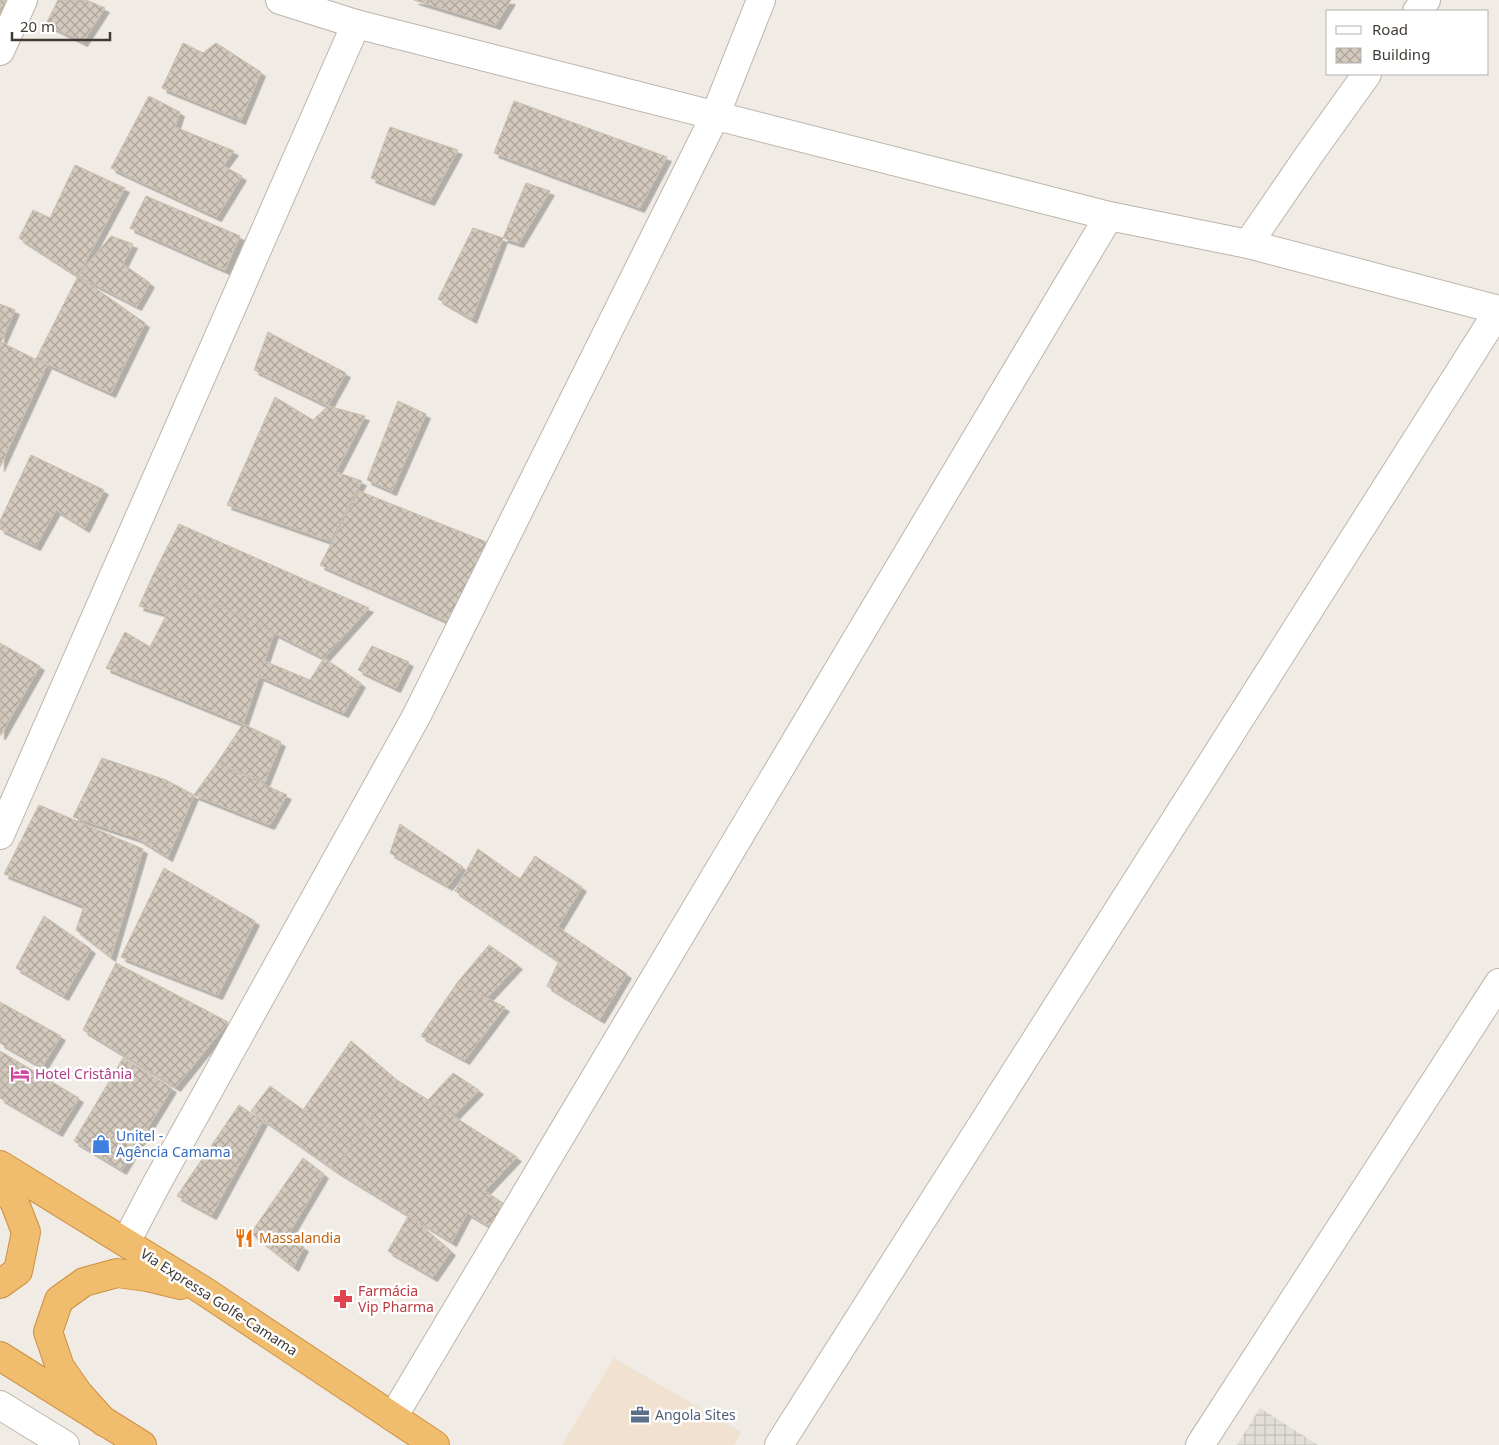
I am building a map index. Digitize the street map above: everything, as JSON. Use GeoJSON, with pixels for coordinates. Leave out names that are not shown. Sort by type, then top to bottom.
{"type":"FeatureCollection","features":[{"type":"Feature","properties":{"kind":"highway","name":"Via Expressa Golfe-Camama"},"geometry":{"type":"LineString","coordinates":[[0,1165],[204,1291],[435,1445]]}},
{"type":"Feature","properties":{"kind":"highway"},"geometry":{"type":"LineString","coordinates":[[0,1186],[14,1202],[26,1232],[18,1271],[0,1284]]}},
{"type":"Feature","properties":{"kind":"highway"},"geometry":{"type":"LineString","coordinates":[[104,1422],[78,1393],[60,1367],[48,1332],[59,1300],[84,1282],[117,1273],[147,1277],[204,1291]]}},
{"type":"Feature","properties":{"kind":"highway"},"geometry":{"type":"LineString","coordinates":[[0,1356],[142,1445]]}},
{"type":"Feature","properties":{"kind":"street"},"geometry":{"type":"LineString","coordinates":[[0,50],[23,0]]}},
{"type":"Feature","properties":{"kind":"street"},"geometry":{"type":"LineString","coordinates":[[126,1242],[417,715],[715,116],[761,0]]}},
{"type":"Feature","properties":{"kind":"street"},"geometry":{"type":"LineString","coordinates":[[284,1],[356,24],[715,116],[1110,216],[1248,244],[1499,310],[779,1445]]}},
{"type":"Feature","properties":{"kind":"street"},"geometry":{"type":"LineString","coordinates":[[0,835],[356,24]]}},
{"type":"Feature","properties":{"kind":"street"},"geometry":{"type":"LineString","coordinates":[[1248,244],[1308,155],[1366,75]]}},
{"type":"Feature","properties":{"kind":"street"},"geometry":{"type":"LineString","coordinates":[[393,1417],[1110,216]]}},
{"type":"Feature","properties":{"kind":"street"},"geometry":{"type":"LineString","coordinates":[[1200,1445],[1499,983]]}},
{"type":"Feature","properties":{"kind":"street"},"geometry":{"type":"LineString","coordinates":[[0,1405],[65,1445]]}},
{"type":"Feature","properties":{"kind":"shaded area"},"geometry":{"type":"Polygon","coordinates":[[[614,1358],[741,1432],[734,1445],[562,1445],[614,1358]]]}},
{"type":"Feature","properties":{"kind":"shaded area"},"geometry":{"type":"Polygon","coordinates":[[[1260,1408],[1318,1445],[1237,1445],[1260,1408]]]}},
{"type":"Feature","properties":{"kind":"building"},"geometry":{"type":"Polygon","coordinates":[[[0,0],[7,0],[0,14],[0,0]]]}},
{"type":"Feature","properties":{"kind":"building"},"geometry":{"type":"Polygon","coordinates":[[[58,0],[86,0],[105,8],[83,42],[46,24],[58,0]]]}},
{"type":"Feature","properties":{"kind":"building"},"geometry":{"type":"Polygon","coordinates":[[[414,0],[511,0],[496,25],[414,0]]]}},
{"type":"Feature","properties":{"kind":"building"},"geometry":{"type":"Polygon","coordinates":[[[183,43],[203,53],[216,43],[261,72],[241,120],[162,88],[183,43]]]}},
{"type":"Feature","properties":{"kind":"building"},"geometry":{"type":"Polygon","coordinates":[[[149,96],[180,112],[175,127],[234,151],[223,166],[242,176],[217,217],[111,168],[149,96]]]}},
{"type":"Feature","properties":{"kind":"building"},"geometry":{"type":"Polygon","coordinates":[[[514,101],[667,157],[640,208],[494,153],[514,101]]]}},
{"type":"Feature","properties":{"kind":"building"},"geometry":{"type":"Polygon","coordinates":[[[390,127],[458,150],[430,201],[371,178],[390,127]]]}},
{"type":"Feature","properties":{"kind":"building"},"geometry":{"type":"Polygon","coordinates":[[[75,165],[125,188],[78,276],[19,238],[33,210],[50,218],[75,165]]]}},
{"type":"Feature","properties":{"kind":"building"},"geometry":{"type":"Polygon","coordinates":[[[526,183],[550,191],[519,243],[503,238],[526,183]]]}},
{"type":"Feature","properties":{"kind":"building"},"geometry":{"type":"Polygon","coordinates":[[[146,196],[240,236],[225,270],[130,228],[146,196]]]}},
{"type":"Feature","properties":{"kind":"building"},"geometry":{"type":"Polygon","coordinates":[[[473,228],[503,238],[472,319],[438,299],[473,228]]]}},
{"type":"Feature","properties":{"kind":"building"},"geometry":{"type":"Polygon","coordinates":[[[111,236],[133,244],[123,264],[150,283],[137,306],[78,276],[111,236]]]}},
{"type":"Feature","properties":{"kind":"building"},"geometry":{"type":"Polygon","coordinates":[[[78,276],[145,323],[111,393],[36,359],[78,276]]]}},
{"type":"Feature","properties":{"kind":"building"},"geometry":{"type":"Polygon","coordinates":[[[0,304],[15,310],[1,342],[0,341],[0,304]]]}},
{"type":"Feature","properties":{"kind":"building"},"geometry":{"type":"Polygon","coordinates":[[[268,332],[346,373],[328,406],[254,370],[268,332]]]}},
{"type":"Feature","properties":{"kind":"building"},"geometry":{"type":"Polygon","coordinates":[[[0,343],[47,365],[0,467],[0,343]]]}},
{"type":"Feature","properties":{"kind":"building"},"geometry":{"type":"Polygon","coordinates":[[[275,397],[313,420],[328,406],[365,416],[336,472],[362,481],[330,541],[227,505],[275,397]]]}},
{"type":"Feature","properties":{"kind":"building"},"geometry":{"type":"Polygon","coordinates":[[[398,401],[426,414],[392,491],[367,480],[398,401]]]}},
{"type":"Feature","properties":{"kind":"building"},"geometry":{"type":"Polygon","coordinates":[[[31,455],[104,490],[85,528],[56,510],[36,546],[0,529],[0,521],[31,455]]]}},
{"type":"Feature","properties":{"kind":"building"},"geometry":{"type":"Polygon","coordinates":[[[359,491],[489,543],[449,622],[320,565],[359,491]]]}},
{"type":"Feature","properties":{"kind":"building"},"geometry":{"type":"Polygon","coordinates":[[[179,524],[369,608],[324,658],[154,573],[179,524]]]}},
{"type":"Feature","properties":{"kind":"building"},"geometry":{"type":"Polygon","coordinates":[[[154,573],[274,633],[243,724],[106,668],[125,632],[150,647],[167,614],[139,606],[154,573]]]}},
{"type":"Feature","properties":{"kind":"building"},"geometry":{"type":"Polygon","coordinates":[[[0,643],[40,666],[1,735],[0,735],[0,643]]]}},
{"type":"Feature","properties":{"kind":"building"},"geometry":{"type":"Polygon","coordinates":[[[372,646],[409,662],[396,688],[358,670],[372,646]]]}},
{"type":"Feature","properties":{"kind":"building"},"geometry":{"type":"Polygon","coordinates":[[[324,658],[361,683],[344,713],[259,676],[264,661],[310,680],[324,658]]]}},
{"type":"Feature","properties":{"kind":"building"},"geometry":{"type":"Polygon","coordinates":[[[243,724],[281,742],[265,782],[217,763],[243,724]]]}},
{"type":"Feature","properties":{"kind":"building"},"geometry":{"type":"Polygon","coordinates":[[[102,758],[166,780],[137,838],[73,817],[102,758]]]}},
{"type":"Feature","properties":{"kind":"building"},"geometry":{"type":"Polygon","coordinates":[[[217,763],[287,795],[270,825],[194,795],[217,763]]]}},
{"type":"Feature","properties":{"kind":"building"},"geometry":{"type":"Polygon","coordinates":[[[166,780],[194,795],[168,857],[137,838],[166,780]]]}},
{"type":"Feature","properties":{"kind":"building"},"geometry":{"type":"Polygon","coordinates":[[[39,805],[143,849],[111,957],[76,930],[84,906],[4,874],[39,805]]]}},
{"type":"Feature","properties":{"kind":"building"},"geometry":{"type":"Polygon","coordinates":[[[400,824],[463,867],[448,886],[390,853],[400,824]]]}},
{"type":"Feature","properties":{"kind":"building"},"geometry":{"type":"Polygon","coordinates":[[[478,849],[520,879],[535,856],[582,887],[558,927],[627,974],[600,1019],[547,986],[559,961],[455,891],[478,849]]]}},
{"type":"Feature","properties":{"kind":"building"},"geometry":{"type":"Polygon","coordinates":[[[164,868],[255,921],[218,995],[121,957],[164,868]]]}},
{"type":"Feature","properties":{"kind":"building"},"geometry":{"type":"Polygon","coordinates":[[[44,916],[91,949],[64,996],[16,968],[44,916]]]}},
{"type":"Feature","properties":{"kind":"building"},"geometry":{"type":"Polygon","coordinates":[[[489,945],[518,965],[487,998],[457,983],[489,945]]]}},
{"type":"Feature","properties":{"kind":"building"},"geometry":{"type":"Polygon","coordinates":[[[116,963],[228,1022],[176,1087],[83,1030],[116,963]]]}},
{"type":"Feature","properties":{"kind":"building"},"geometry":{"type":"Polygon","coordinates":[[[457,983],[505,1007],[465,1060],[421,1036],[457,983]]]}},
{"type":"Feature","properties":{"kind":"building"},"geometry":{"type":"Polygon","coordinates":[[[0,1002],[61,1036],[42,1067],[0,1043],[0,1002]]]}},
{"type":"Feature","properties":{"kind":"building"},"geometry":{"type":"Polygon","coordinates":[[[351,1041],[397,1080],[352,1145],[303,1110],[351,1041]]]}},
{"type":"Feature","properties":{"kind":"building","name":"Hotel Cristânia"},"geometry":{"type":"Polygon","coordinates":[[[0,1051],[79,1098],[58,1132],[0,1098],[0,1051]]]}},
{"type":"Feature","properties":{"kind":"building"},"geometry":{"type":"Polygon","coordinates":[[[123,1058],[172,1088],[122,1170],[74,1141],[123,1058]]]}},
{"type":"Feature","properties":{"kind":"building"},"geometry":{"type":"Polygon","coordinates":[[[453,1073],[479,1090],[453,1117],[428,1100],[453,1073]]]}},
{"type":"Feature","properties":{"kind":"building"},"geometry":{"type":"Polygon","coordinates":[[[397,1080],[517,1157],[485,1191],[506,1205],[491,1227],[467,1213],[452,1242],[335,1170],[397,1080]]]}},
{"type":"Feature","properties":{"kind":"building"},"geometry":{"type":"Polygon","coordinates":[[[270,1086],[352,1145],[335,1170],[251,1111],[270,1086]]]}},
{"type":"Feature","properties":{"kind":"building"},"geometry":{"type":"Polygon","coordinates":[[[239,1105],[263,1121],[212,1215],[177,1196],[239,1105]]]}},
{"type":"Feature","properties":{"kind":"building"},"geometry":{"type":"Polygon","coordinates":[[[303,1158],[324,1174],[287,1237],[304,1247],[294,1267],[251,1233],[303,1158]]]}},
{"type":"Feature","properties":{"kind":"building"},"geometry":{"type":"Polygon","coordinates":[[[409,1215],[451,1251],[433,1277],[388,1251],[409,1215]]]}},
{"type":"Feature","properties":{"kind":"place","name":"Hotel Cristânia"},"geometry":{"type":"Point","coordinates":[20,1074]}},
{"type":"Feature","properties":{"kind":"place","name":"Unitel - Agência Camama"},"geometry":{"type":"Point","coordinates":[101,1144]}},
{"type":"Feature","properties":{"kind":"place","name":"Massalandia"},"geometry":{"type":"Point","coordinates":[244,1238]}},
{"type":"Feature","properties":{"kind":"place","name":"Farmácia Vip Pharma"},"geometry":{"type":"Point","coordinates":[343,1299]}},
{"type":"Feature","properties":{"kind":"place","name":"Angola Sites"},"geometry":{"type":"Point","coordinates":[640,1415]}}]}
